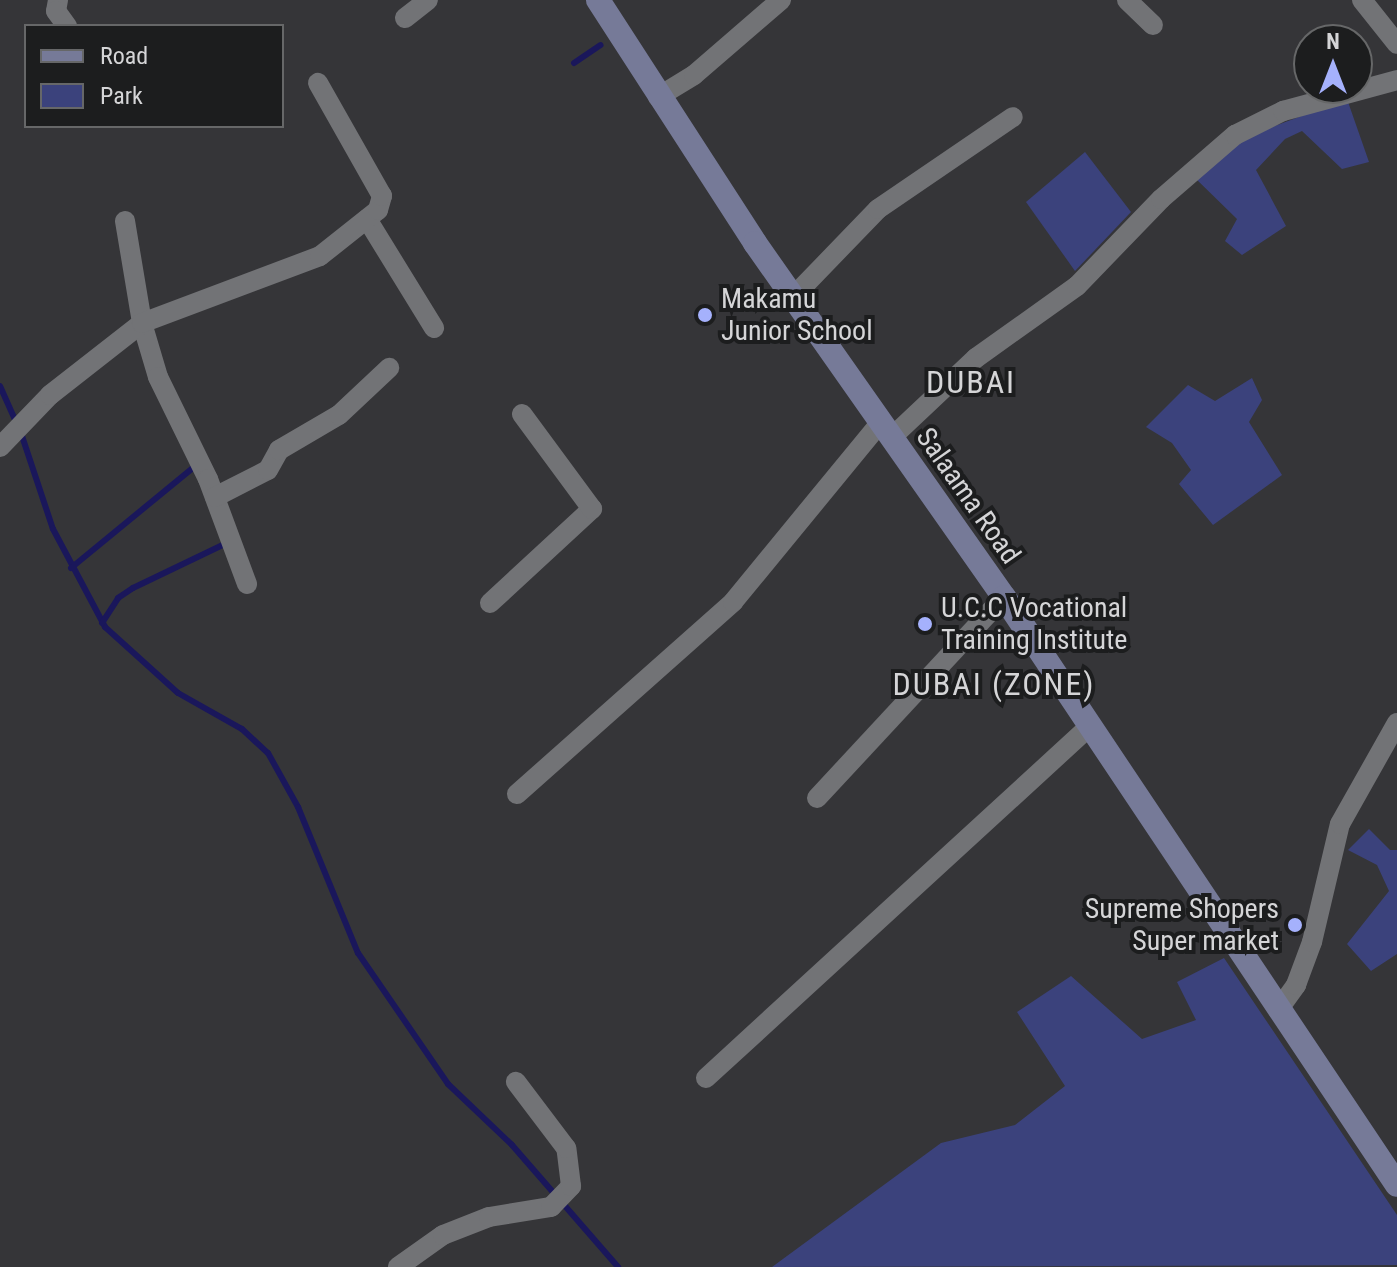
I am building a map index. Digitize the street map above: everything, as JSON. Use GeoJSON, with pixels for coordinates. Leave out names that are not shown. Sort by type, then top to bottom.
{"type":"FeatureCollection","features":[{"type":"Feature","properties":{"kind":"main road","name":"Salaama Road"},"geometry":{"type":"LineString","coordinates":[[598,0],[658,97],[793,297],[1004,597],[1397,1185]]}},
{"type":"Feature","properties":{"kind":"street"},"geometry":{"type":"LineString","coordinates":[[58,0],[56,11],[66,24]]}},
{"type":"Feature","properties":{"kind":"street"},"geometry":{"type":"LineString","coordinates":[[405,18],[428,0]]}},
{"type":"Feature","properties":{"kind":"street"},"geometry":{"type":"LineString","coordinates":[[658,97],[694,75],[781,0]]}},
{"type":"Feature","properties":{"kind":"street"},"geometry":{"type":"LineString","coordinates":[[1127,0],[1153,25]]}},
{"type":"Feature","properties":{"kind":"street"},"geometry":{"type":"LineString","coordinates":[[1362,0],[1397,44]]}},
{"type":"Feature","properties":{"kind":"street"},"geometry":{"type":"LineString","coordinates":[[517,794],[733,602],[886,431],[976,358],[1077,286],[1161,199],[1235,135],[1283,111],[1397,80]]}},
{"type":"Feature","properties":{"kind":"street"},"geometry":{"type":"LineString","coordinates":[[0,447],[50,395],[142,323],[320,256],[381,206],[382,196],[318,83]]}},
{"type":"Feature","properties":{"kind":"street"},"geometry":{"type":"LineString","coordinates":[[793,297],[878,209],[1013,117]]}},
{"type":"Feature","properties":{"kind":"street"},"geometry":{"type":"LineString","coordinates":[[367,219],[434,328]]}},
{"type":"Feature","properties":{"kind":"street"},"geometry":{"type":"LineString","coordinates":[[125,221],[142,323],[167,403],[215,497],[247,584]]}},
{"type":"Feature","properties":{"kind":"street"},"geometry":{"type":"LineString","coordinates":[[215,497],[268,470],[279,450],[339,415],[389,368]]}},
{"type":"Feature","properties":{"kind":"street"},"geometry":{"type":"LineString","coordinates":[[490,603],[592,509],[522,414]]}},
{"type":"Feature","properties":{"kind":"street"},"geometry":{"type":"LineString","coordinates":[[817,798],[1004,597]]}},
{"type":"Feature","properties":{"kind":"street"},"geometry":{"type":"LineString","coordinates":[[1278,1010],[1296,985],[1312,942],[1340,824],[1397,723]]}},
{"type":"Feature","properties":{"kind":"street"},"geometry":{"type":"LineString","coordinates":[[706,1078],[1090,726]]}},
{"type":"Feature","properties":{"kind":"street"},"geometry":{"type":"LineString","coordinates":[[398,1267],[443,1235],[489,1217],[551,1207],[571,1186],[566,1148],[516,1082]]}},
{"type":"Feature","properties":{"kind":"green space"},"geometry":{"type":"Polygon","coordinates":[[[1334,104],[1349,104],[1369,162],[1342,169],[1302,131],[1285,139],[1256,170],[1286,226],[1242,255],[1225,241],[1237,219],[1194,177],[1240,139],[1334,104]]]}},
{"type":"Feature","properties":{"kind":"green space"},"geometry":{"type":"Polygon","coordinates":[[[1085,152],[1131,212],[1075,271],[1026,202],[1085,152]]]}},
{"type":"Feature","properties":{"kind":"green space"},"geometry":{"type":"Polygon","coordinates":[[[1252,378],[1262,400],[1249,422],[1282,475],[1213,525],[1179,484],[1191,470],[1172,443],[1146,427],[1188,385],[1215,401],[1252,378]]]}},
{"type":"Feature","properties":{"kind":"green space"},"geometry":{"type":"Polygon","coordinates":[[[1369,829],[1390,850],[1397,850],[1397,954],[1371,971],[1347,944],[1389,891],[1377,865],[1348,850],[1369,829]]]}},
{"type":"Feature","properties":{"kind":"green space"},"geometry":{"type":"Polygon","coordinates":[[[1224,958],[1397,1215],[1397,1265],[772,1267],[941,1143],[1015,1125],[1065,1086],[1017,1012],[1071,976],[1142,1039],[1196,1020],[1177,982],[1224,958]]]}},
{"type":"Feature","properties":{"kind":"waterway"},"geometry":{"type":"LineString","coordinates":[[574,63],[601,45]]}},
{"type":"Feature","properties":{"kind":"waterway"},"geometry":{"type":"LineString","coordinates":[[0,386],[16,422]]}},
{"type":"Feature","properties":{"kind":"waterway"},"geometry":{"type":"LineString","coordinates":[[21,433],[53,529],[105,627],[178,693],[242,729],[268,753],[298,807],[358,953],[448,1084],[512,1145],[618,1267]]}},
{"type":"Feature","properties":{"kind":"waterway"},"geometry":{"type":"LineString","coordinates":[[71,568],[194,467]]}},
{"type":"Feature","properties":{"kind":"waterway"},"geometry":{"type":"LineString","coordinates":[[102,623],[118,598],[133,588],[227,543]]}},
{"type":"Feature","properties":{"kind":"place","name":"Makamu Junior School"},"geometry":{"type":"Point","coordinates":[705,315]}},
{"type":"Feature","properties":{"kind":"place","name":"U.C.C Vocational Training Institute"},"geometry":{"type":"Point","coordinates":[925,624]}},
{"type":"Feature","properties":{"kind":"place","name":"Supreme Shopers Super market"},"geometry":{"type":"Point","coordinates":[1295,925]}},
{"type":"Feature","properties":{"kind":"district","name":"DUBAI"},"geometry":{"type":"Point","coordinates":[971,382]}},
{"type":"Feature","properties":{"kind":"district","name":"DUBAI (ZONE)"},"geometry":{"type":"Point","coordinates":[994,684]}}]}
